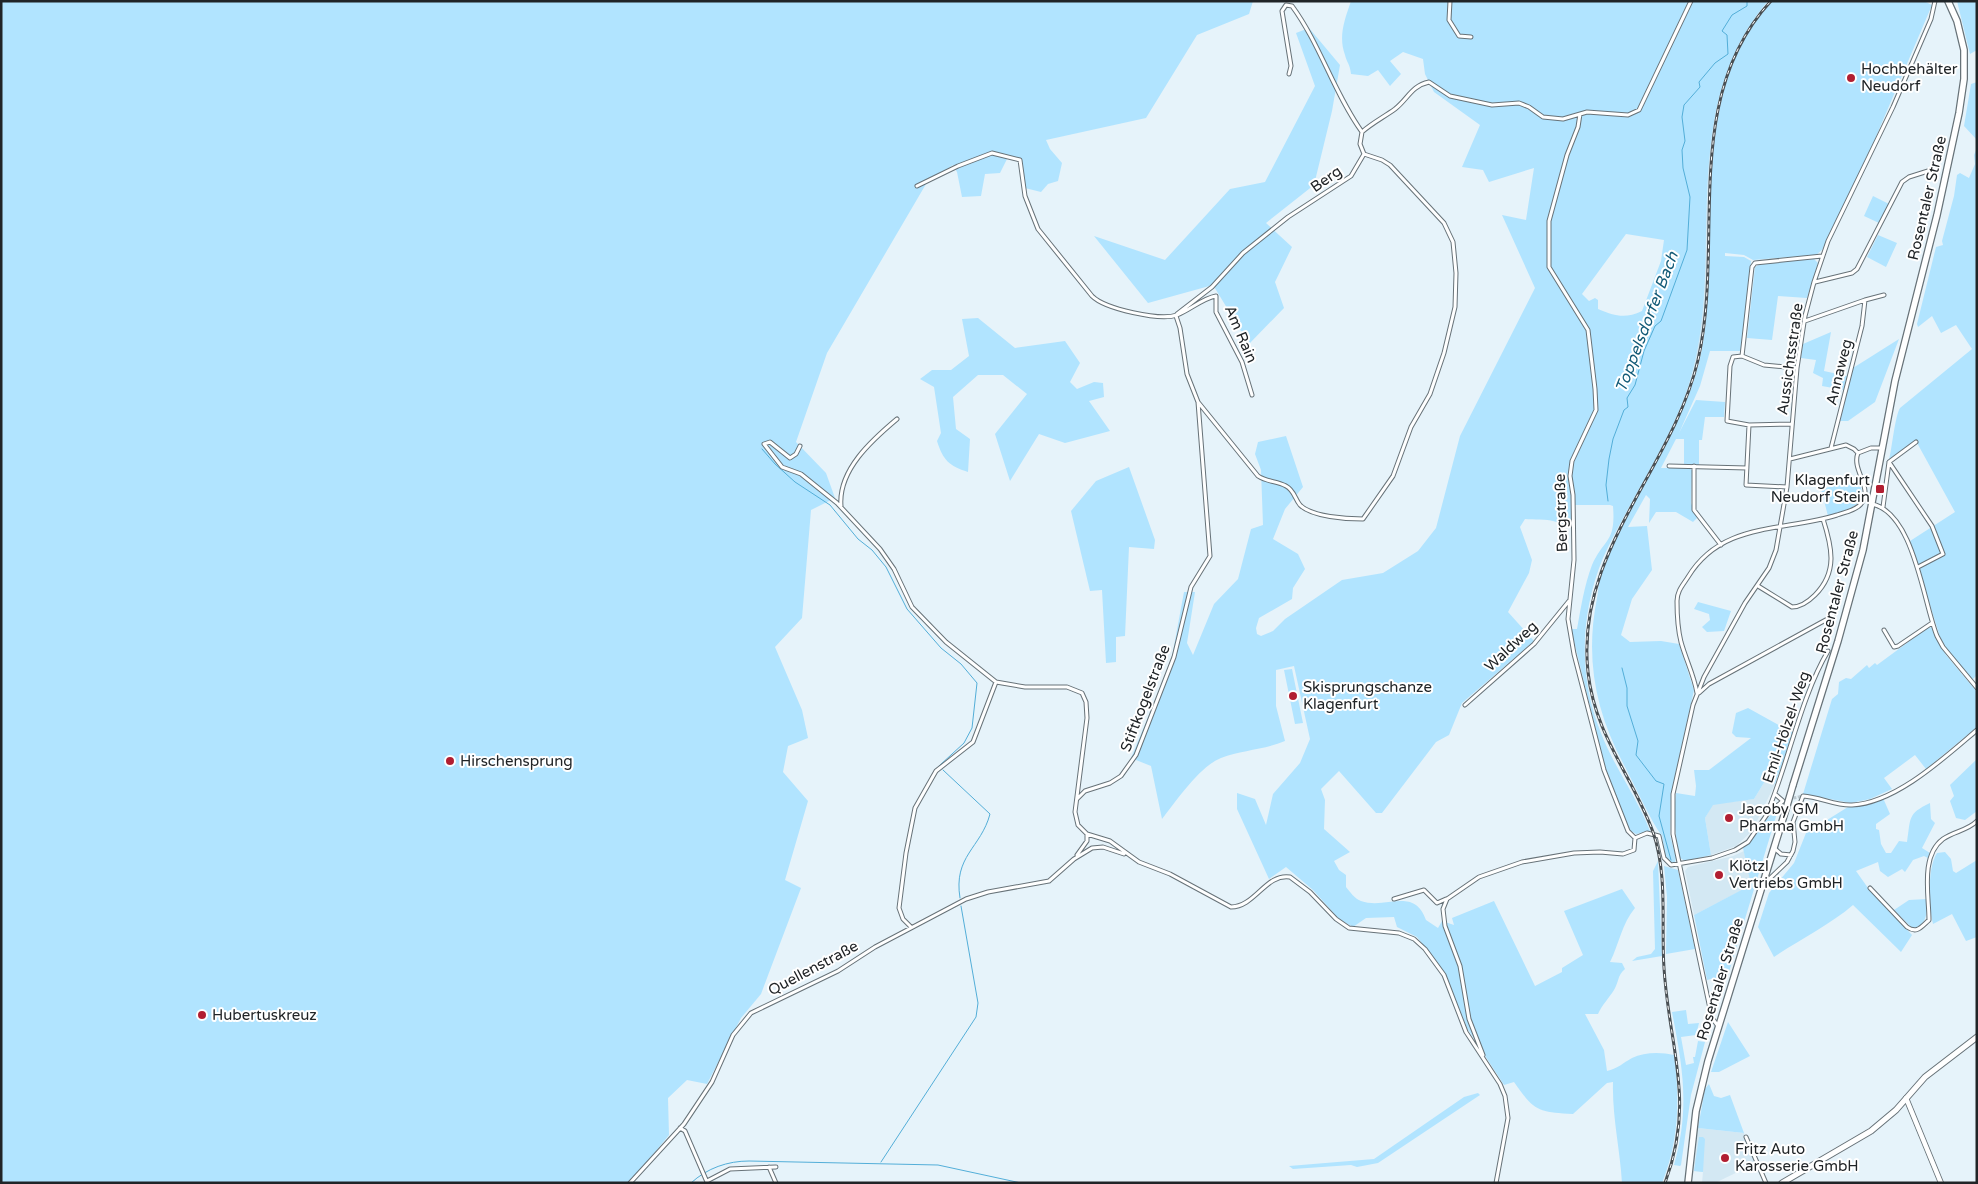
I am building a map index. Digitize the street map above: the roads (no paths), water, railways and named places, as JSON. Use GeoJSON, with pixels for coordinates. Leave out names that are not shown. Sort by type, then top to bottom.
{"type":"FeatureCollection","features":[{"type":"Feature","properties":{"kind":"main road","name":"Rosentaler Straße"},"geometry":{"type":"LineString","coordinates":[[1688,1183],[1696,1111],[1718,1026],[1850,597],[1872,504],[1899,364],[1937,215],[1962,98],[1964,79],[1964,50],[1959,28],[1948,1]]}},
{"type":"Feature","properties":{"kind":"main road"},"geometry":{"type":"LineString","coordinates":[[1784,1183],[1871,1131],[1896,1110],[1925,1077],[1977,1038]]}},
{"type":"Feature","properties":{"kind":"street"},"geometry":{"type":"LineString","coordinates":[[1450,1],[1449,20],[1459,36],[1470,37]]}},
{"type":"Feature","properties":{"kind":"street"},"geometry":{"type":"LineString","coordinates":[[1364,154],[1360,144],[1362,132],[1396,108],[1410,90],[1419,84],[1429,82],[1450,96],[1492,105],[1519,103],[1529,107],[1543,117],[1563,119],[1580,114],[1603,112],[1628,115],[1639,110],[1691,1]]}},
{"type":"Feature","properties":{"kind":"street","name":"Aussichtsstraße"},"geometry":{"type":"LineString","coordinates":[[1718,1026],[1712,1018],[1673,834],[1673,794],[1697,695],[1726,636],[1774,559],[1787,487],[1797,368],[1804,321],[1822,256],[1893,107],[1931,19],[1936,1]]}},
{"type":"Feature","properties":{"kind":"street"},"geometry":{"type":"LineString","coordinates":[[1289,74],[1290,59],[1282,11],[1286,5],[1292,6],[1302,20],[1348,113],[1362,132]]}},
{"type":"Feature","properties":{"kind":"street","name":"Bergstraße"},"geometry":{"type":"LineString","coordinates":[[1580,114],[1578,127],[1567,155],[1549,222],[1548,236],[1549,267],[1588,330],[1595,389],[1596,410],[1572,462],[1570,476],[1573,495],[1574,560],[1568,619],[1574,654],[1602,761],[1615,801],[1628,831],[1634,838]]}},
{"type":"Feature","properties":{"kind":"street"},"geometry":{"type":"LineString","coordinates":[[917,186],[958,166],[992,153],[1020,160],[1025,196],[1038,228],[1092,296],[1102,304],[1122,310],[1176,316]]}},
{"type":"Feature","properties":{"kind":"street","name":"Berg"},"geometry":{"type":"LineString","coordinates":[[1176,316],[1212,287],[1243,253],[1288,217],[1351,176],[1364,154]]}},
{"type":"Feature","properties":{"kind":"street","name":"Stiftkogelstraße"},"geometry":{"type":"LineString","coordinates":[[1198,402],[1258,476],[1265,481],[1284,485],[1290,489],[1300,504],[1309,510],[1352,519],[1364,519],[1393,476],[1411,427],[1430,394],[1444,353],[1455,307],[1456,273],[1453,242],[1444,223],[1390,165],[1364,154]]}},
{"type":"Feature","properties":{"kind":"street"},"geometry":{"type":"LineString","coordinates":[[1814,282],[1852,273],[1857,269],[1902,182],[1909,177],[1928,171]]}},
{"type":"Feature","properties":{"kind":"street"},"geometry":{"type":"LineString","coordinates":[[1742,356],[1752,267],[1755,263],[1822,256]]}},
{"type":"Feature","properties":{"kind":"street"},"geometry":{"type":"LineString","coordinates":[[1804,321],[1884,295]]}},
{"type":"Feature","properties":{"kind":"street","name":"Am Rain"},"geometry":{"type":"LineString","coordinates":[[1176,316],[1216,296],[1216,312],[1242,362],[1252,394]]}},
{"type":"Feature","properties":{"kind":"street","name":"Annaweg"},"geometry":{"type":"LineString","coordinates":[[1831,448],[1862,326],[1866,300]]}},
{"type":"Feature","properties":{"kind":"street","name":"Stiftkogelstraße"},"geometry":{"type":"LineString","coordinates":[[1076,802],[1085,791],[1110,783],[1121,776],[1136,755],[1174,657],[1191,587],[1210,556],[1198,402],[1187,374],[1180,328],[1176,316]]}},
{"type":"Feature","properties":{"kind":"street"},"geometry":{"type":"LineString","coordinates":[[1792,424],[1749,425],[1733,423],[1726,418],[1731,360],[1742,356],[1764,365],[1797,368]]}},
{"type":"Feature","properties":{"kind":"street"},"geometry":{"type":"LineString","coordinates":[[841,507],[840,496],[859,455],[873,439],[897,419]]}},
{"type":"Feature","properties":{"kind":"street"},"geometry":{"type":"LineString","coordinates":[[1749,425],[1746,486],[1787,487]]}},
{"type":"Feature","properties":{"kind":"street"},"geometry":{"type":"LineString","coordinates":[[800,446],[796,454],[790,458],[770,442],[764,444],[782,466],[801,474],[841,507],[887,559],[906,600],[946,642],[996,682],[1067,687],[1076,689],[1083,695],[1086,702],[1086,724],[1076,802],[1076,818],[1080,828],[1087,834],[1110,841],[1144,865],[1170,874],[1231,908],[1247,902],[1279,878],[1290,877],[1310,892],[1336,919],[1349,928],[1398,933],[1414,939],[1425,949],[1444,975],[1466,1032],[1500,1084],[1508,1118],[1496,1183]]}},
{"type":"Feature","properties":{"kind":"street"},"geometry":{"type":"LineString","coordinates":[[1883,508],[1889,462],[1916,442]]}},
{"type":"Feature","properties":{"kind":"street"},"geometry":{"type":"LineString","coordinates":[[1790,459],[1831,448],[1849,446],[1858,453]]}},
{"type":"Feature","properties":{"kind":"street"},"geometry":{"type":"LineString","coordinates":[[1858,453],[1871,448],[1882,448]]}},
{"type":"Feature","properties":{"kind":"street"},"geometry":{"type":"LineString","coordinates":[[1833,616],[1709,684],[1697,695],[1681,642],[1677,599],[1679,590],[1693,569],[1722,545],[1742,533],[1823,519],[1854,509],[1863,500],[1864,485],[1856,463],[1858,453]]}},
{"type":"Feature","properties":{"kind":"street"},"geometry":{"type":"LineString","coordinates":[[1889,462],[1932,526],[1943,554],[1918,567]]}},
{"type":"Feature","properties":{"kind":"street"},"geometry":{"type":"LineString","coordinates":[[1669,466],[1746,468]]}},
{"type":"Feature","properties":{"kind":"street"},"geometry":{"type":"LineString","coordinates":[[1694,466],[1694,510],[1722,545]]}},
{"type":"Feature","properties":{"kind":"street"},"geometry":{"type":"LineString","coordinates":[[1872,504],[1883,508],[1902,530],[1918,567],[1932,623],[1943,646],[1977,688]]}},
{"type":"Feature","properties":{"kind":"street"},"geometry":{"type":"LineString","coordinates":[[1758,586],[1792,607],[1801,606],[1818,592],[1830,576],[1832,557],[1823,519]]}},
{"type":"Feature","properties":{"kind":"street","name":"Waldweg"},"geometry":{"type":"LineString","coordinates":[[1465,705],[1534,644],[1569,601]]}},
{"type":"Feature","properties":{"kind":"street"},"geometry":{"type":"LineString","coordinates":[[1884,630],[1894,647],[1932,623]]}},
{"type":"Feature","properties":{"kind":"street","name":"Emil-Hölzel-Weg"},"geometry":{"type":"LineString","coordinates":[[1680,865],[1735,850],[1755,834],[1768,813],[1776,794],[1817,670],[1828,650]]}},
{"type":"Feature","properties":{"kind":"street"},"geometry":{"type":"LineString","coordinates":[[911,927],[903,919],[900,908],[906,854],[915,808],[936,771],[973,742],[996,682]]}},
{"type":"Feature","properties":{"kind":"street"},"geometry":{"type":"LineString","coordinates":[[994,690],[1006,684]]}},
{"type":"Feature","properties":{"kind":"street"},"geometry":{"type":"LineString","coordinates":[[1762,886],[1792,855],[1795,842],[1793,822],[1803,796],[1855,805],[1891,793],[1918,778],[1977,730]]}},
{"type":"Feature","properties":{"kind":"street","name":"Emil-Hölzel-Weg"},"geometry":{"type":"LineString","coordinates":[[1768,813],[1783,801],[1776,794]]}},
{"type":"Feature","properties":{"kind":"street"},"geometry":{"type":"LineString","coordinates":[[1870,888],[1907,927],[1915,931],[1928,920],[1928,868],[1934,852],[1943,839],[1968,829],[1977,820]]}},
{"type":"Feature","properties":{"kind":"street"},"geometry":{"type":"LineString","coordinates":[[1437,903],[1447,899],[1479,877],[1522,862],[1574,854],[1600,852],[1628,853],[1634,850],[1634,838],[1647,833],[1654,834],[1661,840],[1666,862],[1671,865],[1680,865]]}},
{"type":"Feature","properties":{"kind":"street","name":"Quellenstraße"},"geometry":{"type":"LineString","coordinates":[[1074,860],[1087,841],[1087,834]]}},
{"type":"Feature","properties":{"kind":"street","name":"Quellenstraße"},"geometry":{"type":"LineString","coordinates":[[630,1183],[680,1128],[712,1082],[739,1026],[751,1013],[838,970],[911,927],[966,899],[988,892],[1049,881],[1088,850],[1099,847],[1109,848],[1126,854]]}},
{"type":"Feature","properties":{"kind":"street"},"geometry":{"type":"LineString","coordinates":[[1774,848],[1781,854],[1792,855]]}},
{"type":"Feature","properties":{"kind":"street"},"geometry":{"type":"LineString","coordinates":[[1394,899],[1424,890],[1443,909]]}},
{"type":"Feature","properties":{"kind":"street"},"geometry":{"type":"LineString","coordinates":[[1447,899],[1443,909],[1445,926],[1460,966],[1465,1004],[1485,1060]]}},
{"type":"Feature","properties":{"kind":"street"},"geometry":{"type":"LineString","coordinates":[[1906,1098],[1941,1183]]}},
{"type":"Feature","properties":{"kind":"street"},"geometry":{"type":"LineString","coordinates":[[680,1128],[685,1131],[707,1181],[730,1169],[776,1167]]}},
{"type":"Feature","properties":{"kind":"street"},"geometry":{"type":"LineString","coordinates":[[1746,1137],[1766,1183]]}},
{"type":"Feature","properties":{"kind":"street"},"geometry":{"type":"LineString","coordinates":[[769,1167],[776,1183]]}},
{"type":"Feature","properties":{"kind":"street"},"geometry":{"type":"LineString","coordinates":[[1791,1183],[1795,1176]]}},
{"type":"Feature","properties":{"kind":"waterway","name":"Toppelsdorfer Bach"},"geometry":{"type":"LineString","coordinates":[[1608,501],[1606,485],[1613,439],[1624,410],[1628,407],[1627,398],[1635,385],[1644,351],[1655,326],[1661,321],[1687,250],[1690,197],[1683,168],[1682,150],[1685,141],[1682,117],[1684,105],[1700,87],[1699,82],[1715,63],[1728,54],[1727,35],[1722,31],[1732,15],[1747,6],[1747,1]]}},
{"type":"Feature","properties":{"kind":"waterway"},"geometry":{"type":"LineString","coordinates":[[762,449],[795,482],[830,505],[858,539],[872,550],[886,567],[907,609],[941,648],[961,664],[977,683],[972,728],[964,743],[939,766]]}},
{"type":"Feature","properties":{"kind":"waterway"},"geometry":{"type":"LineString","coordinates":[[1622,668],[1627,688],[1627,706],[1638,741],[1636,755],[1656,781],[1664,784],[1659,816],[1671,860]]}},
{"type":"Feature","properties":{"kind":"waterway"},"geometry":{"type":"LineString","coordinates":[[943,770],[990,814],[981,836],[969,853],[960,872],[960,898]]}},
{"type":"Feature","properties":{"kind":"waterway"},"geometry":{"type":"LineString","coordinates":[[881,1162],[976,1017],[978,1003],[961,906]]}},
{"type":"Feature","properties":{"kind":"waterway"},"geometry":{"type":"LineString","coordinates":[[691,1183],[704,1173],[718,1166],[733,1162],[749,1161],[938,1165],[1021,1183]]}},
{"type":"Feature","properties":{"kind":"tunnel"},"geometry":{"type":"LineString","coordinates":[[1789,799],[1803,796]]}},
{"type":"Feature","properties":{"kind":"railway"},"geometry":{"type":"LineString","coordinates":[[1665,1183],[1674,1153],[1679,1126],[1680,1100],[1664,968],[1661,865],[1653,832],[1598,716],[1588,672],[1588,629],[1596,588],[1610,550],[1668,438],[1685,400],[1698,360],[1705,315],[1710,173],[1715,127],[1725,82],[1743,40],[1771,1]]}},
{"type":"Feature","properties":{"kind":"place","name":"Hochbehälter Neudorf"},"geometry":{"type":"Point","coordinates":[1851,78]}},
{"type":"Feature","properties":{"kind":"place","name":"Klagenfurt Neudorf Stein"},"geometry":{"type":"Point","coordinates":[1880,489]}},
{"type":"Feature","properties":{"kind":"place","name":"Skisprungschanze Klagenfurt"},"geometry":{"type":"Point","coordinates":[1293,696]}},
{"type":"Feature","properties":{"kind":"place","name":"Hirschensprung"},"geometry":{"type":"Point","coordinates":[450,761]}},
{"type":"Feature","properties":{"kind":"place","name":"Jacoby GM Pharma GmbH"},"geometry":{"type":"Point","coordinates":[1729,818]}},
{"type":"Feature","properties":{"kind":"place","name":"Klötzl Vertriebs GmbH"},"geometry":{"type":"Point","coordinates":[1719,875]}},
{"type":"Feature","properties":{"kind":"place","name":"Hubertuskreuz"},"geometry":{"type":"Point","coordinates":[202,1015]}},
{"type":"Feature","properties":{"kind":"place","name":"Fritz Auto Karosserie GmbH"},"geometry":{"type":"Point","coordinates":[1725,1158]}}]}
